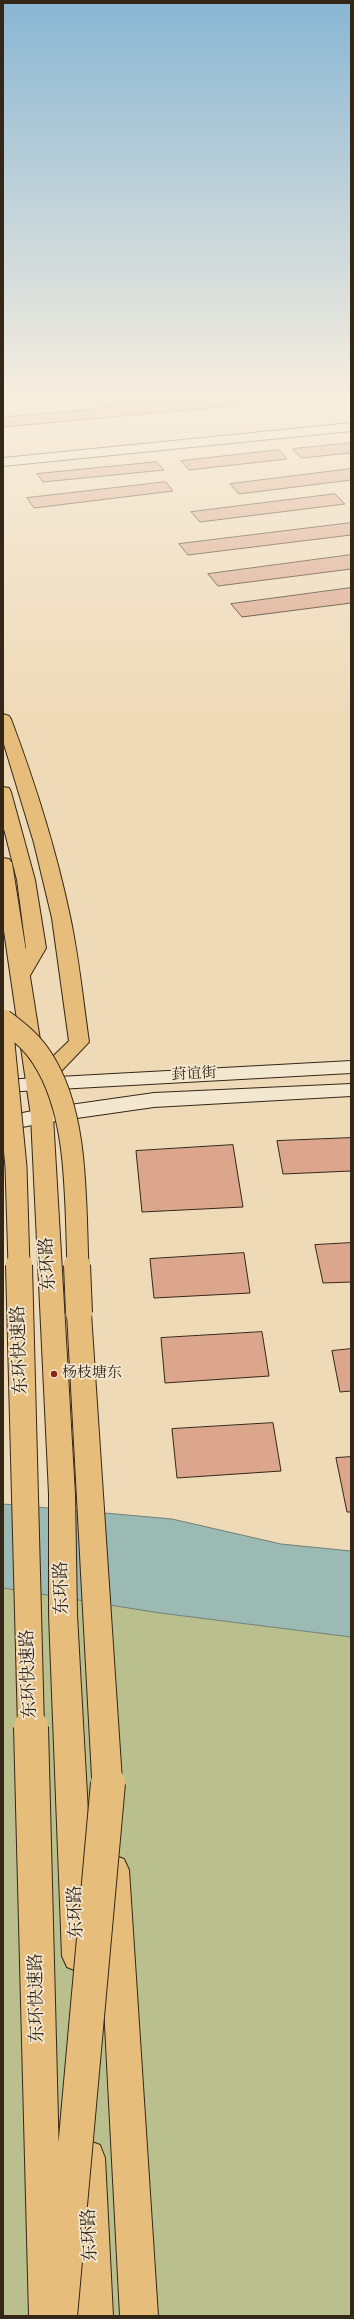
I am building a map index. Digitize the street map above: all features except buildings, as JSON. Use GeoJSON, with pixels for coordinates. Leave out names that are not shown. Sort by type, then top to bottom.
{"type":"FeatureCollection","features":[{"type":"Feature","properties":{"kind":"main road"},"geometry":{"type":"LineString","coordinates":[[3,719],[16,754],[37,824],[60,917],[80,1042],[37,1084]]}},
{"type":"Feature","properties":{"kind":"main road"},"geometry":{"type":"LineString","coordinates":[[3,792],[26,880],[36,948],[21,975]]}},
{"type":"Feature","properties":{"kind":"main road","name":"东环路"},"geometry":{"type":"LineString","coordinates":[[3,863],[42,1116],[62,1494],[63,1615],[70,1721],[94,2316]]}},
{"type":"Feature","properties":{"kind":"main road"},"geometry":{"type":"LineString","coordinates":[[3,1020],[30,1041],[49,1068],[57,1084],[69,1123],[74,1174],[79,1313],[140,2316]]}},
{"type":"Feature","properties":{"kind":"main road","name":"东环快速路"},"geometry":{"type":"LineString","coordinates":[[3,1033],[16,1167],[46,2316]]}},
{"type":"Feature","properties":{"kind":"main road","name":"葑谊街"},"geometry":{"type":"LineString","coordinates":[[3,1086],[351,1067]]}},
{"type":"Feature","properties":{"kind":"main road","name":"葑谊街"},"geometry":{"type":"LineString","coordinates":[[3,1124],[42,1116],[154,1100],[351,1090]]}},
{"type":"Feature","properties":{"kind":"main road"},"geometry":{"type":"LineString","coordinates":[[60,2316],[108,1783]]}},
{"type":"Feature","properties":{"kind":"green space"},"geometry":{"type":"Polygon","coordinates":[[[3,1588],[160,1613],[351,1637],[351,2316],[3,2316],[3,1588]]]}},
{"type":"Feature","properties":{"kind":"water"},"geometry":{"type":"Polygon","coordinates":[[[3,1504],[172,1519],[281,1544],[351,1551],[351,1637],[160,1613],[3,1588],[3,1504]]]}},
{"type":"Feature","properties":{"kind":"place","name":"杨枝塘东"},"geometry":{"type":"Point","coordinates":[54,1374]}}]}
